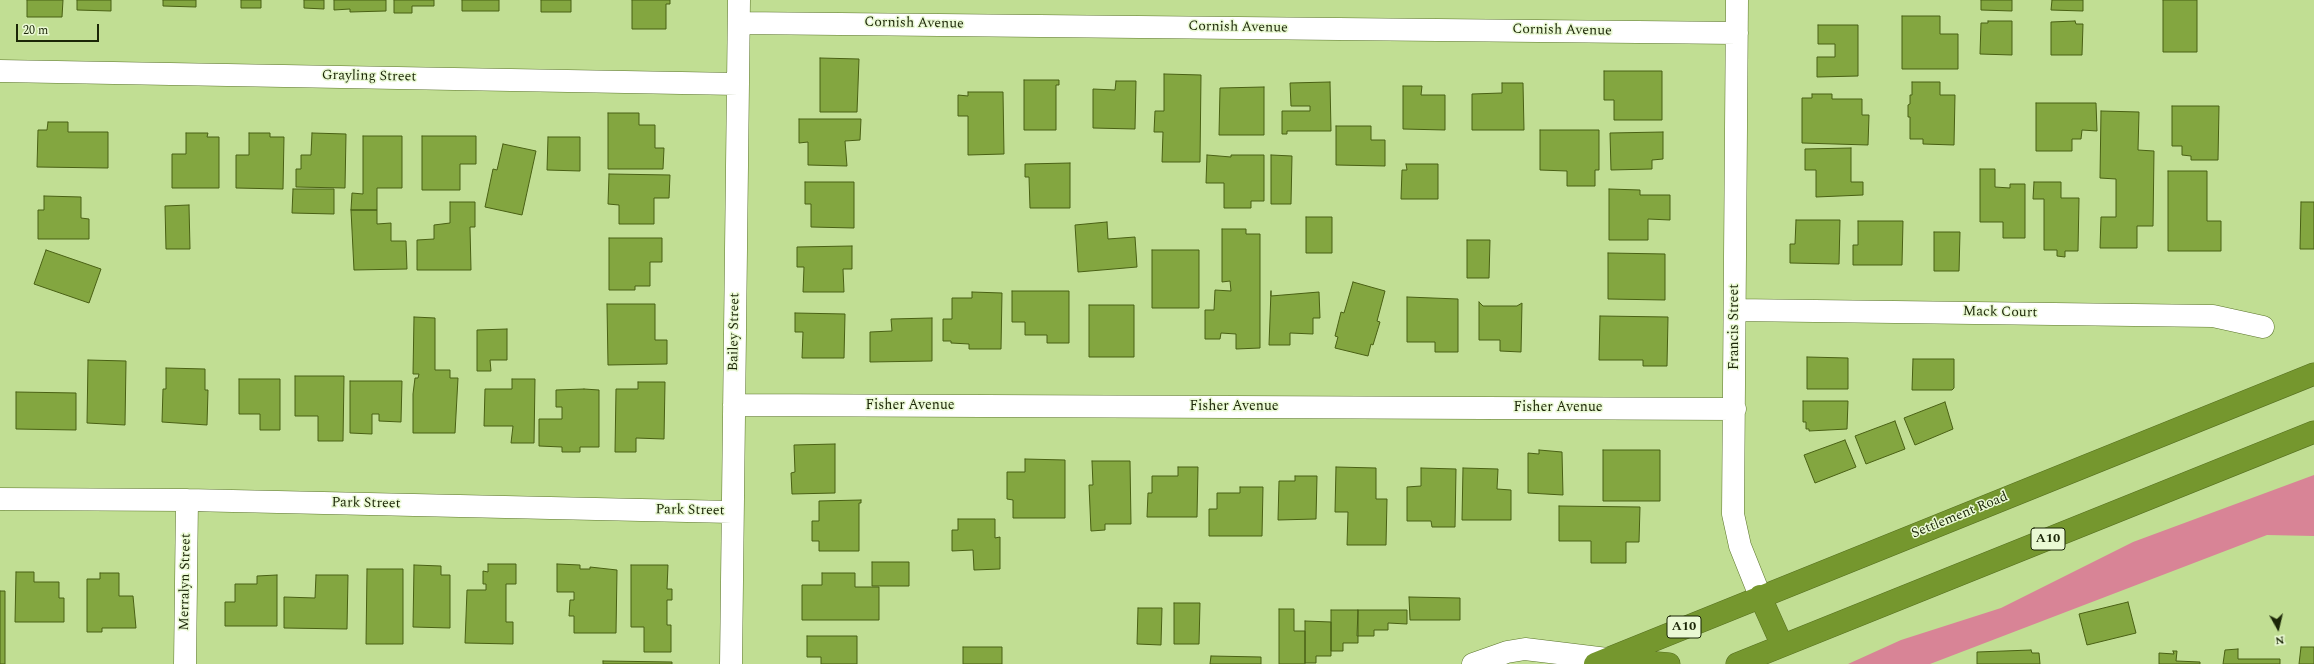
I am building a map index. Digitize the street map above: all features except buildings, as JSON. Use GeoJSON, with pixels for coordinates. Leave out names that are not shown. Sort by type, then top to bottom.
{"type":"FeatureCollection","features":[{"type":"Feature","properties":{"kind":"highway","name":"Settlement Road"},"geometry":{"type":"LineString","coordinates":[[1601,661],[2314,374]]}},
{"type":"Feature","properties":{"kind":"highway","name":"A10"},"geometry":{"type":"LineString","coordinates":[[1737,664],[2314,432]]}},
{"type":"Feature","properties":{"kind":"highway","name":"Francis Street"},"geometry":{"type":"LineString","coordinates":[[1760,596],[1782,645]]}},
{"type":"Feature","properties":{"kind":"highway"},"geometry":{"type":"LineString","coordinates":[[1601,661],[1669,664]]}},
{"type":"Feature","properties":{"kind":"street","name":"Bailey Street"},"geometry":{"type":"LineString","coordinates":[[731,664],[740,23],[739,0]]}},
{"type":"Feature","properties":{"kind":"street","name":"Francis Street"},"geometry":{"type":"LineString","coordinates":[[1737,0],[1736,310],[1732,498],[1734,525],[1760,596]]}},
{"type":"Feature","properties":{"kind":"street","name":"Cornish Avenue"},"geometry":{"type":"LineString","coordinates":[[740,23],[1737,33]]}},
{"type":"Feature","properties":{"kind":"street","name":"Grayling Street"},"geometry":{"type":"LineString","coordinates":[[0,71],[738,84]]}},
{"type":"Feature","properties":{"kind":"street","name":"Mack Court"},"geometry":{"type":"LineString","coordinates":[[1736,310],[2213,316],[2263,327]]}},
{"type":"Feature","properties":{"kind":"street","name":"Fisher Avenue"},"geometry":{"type":"LineString","coordinates":[[734,405],[1735,409]]}},
{"type":"Feature","properties":{"kind":"street","name":"Park Street"},"geometry":{"type":"LineString","coordinates":[[0,499],[187,500],[732,512]]}},
{"type":"Feature","properties":{"kind":"street","name":"Merralyn Street"},"geometry":{"type":"LineString","coordinates":[[185,664],[187,500]]}},
{"type":"Feature","properties":{"kind":"street","name":"Settlement Road"},"geometry":{"type":"LineString","coordinates":[[1473,664],[1507,652],[1525,649],[1601,661]]}},
{"type":"Feature","properties":{"kind":"shaded area"},"geometry":{"type":"Polygon","coordinates":[[[2314,475],[2314,536],[2267,535],[1930,664],[1848,664],[1901,640],[2001,608],[2133,542],[2314,475]]]}}]}
